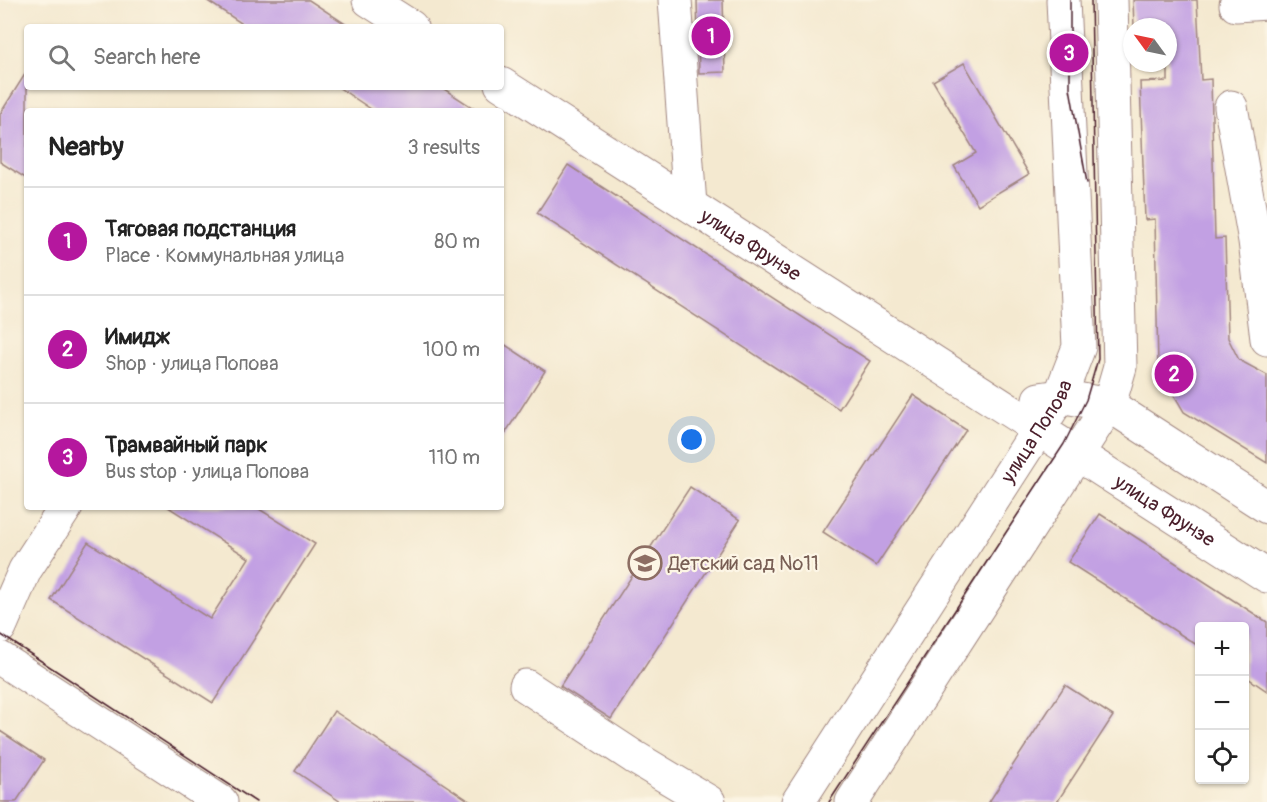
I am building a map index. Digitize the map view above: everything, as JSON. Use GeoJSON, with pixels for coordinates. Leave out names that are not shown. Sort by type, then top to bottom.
{"type":"FeatureCollection","features":[{"type":"Feature","properties":{"kind":"street"},"geometry":{"type":"LineString","coordinates":[[369,0],[406,24]]}},
{"type":"Feature","properties":{"kind":"street"},"geometry":{"type":"LineString","coordinates":[[675,0],[690,205]]}},
{"type":"Feature","properties":{"kind":"street","name":"улица Попова"},"geometry":{"type":"LineString","coordinates":[[798,802],[1060,396],[1079,347],[1063,0]]}},
{"type":"Feature","properties":{"kind":"street"},"geometry":{"type":"LineString","coordinates":[[852,802],[1109,405],[1120,367],[1111,0]]}},
{"type":"Feature","properties":{"kind":"street","name":"улица Фрунзе"},"geometry":{"type":"LineString","coordinates":[[504,86],[1267,576]]}},
{"type":"Feature","properties":{"kind":"street"},"geometry":{"type":"LineString","coordinates":[[1230,107],[1255,241],[1267,339]]}},
{"type":"Feature","properties":{"kind":"street"},"geometry":{"type":"LineString","coordinates":[[1001,405],[1060,396],[1109,405],[1267,507]]}},
{"type":"Feature","properties":{"kind":"street"},"geometry":{"type":"LineString","coordinates":[[0,627],[25,570],[64,510]]}},
{"type":"Feature","properties":{"kind":"street"},"geometry":{"type":"LineString","coordinates":[[0,658],[221,802]]}},
{"type":"Feature","properties":{"kind":"street"},"geometry":{"type":"LineString","coordinates":[[526,686],[634,757],[709,802]]}},
{"type":"Feature","properties":{"kind":"building"},"geometry":{"type":"Polygon","coordinates":[[[206,0],[309,0],[345,24],[242,24],[206,0]]]}},
{"type":"Feature","properties":{"kind":"building"},"geometry":{"type":"Polygon","coordinates":[[[697,0],[723,0],[725,72],[699,73],[697,0]]]}},
{"type":"Feature","properties":{"kind":"building"},"geometry":{"type":"Polygon","coordinates":[[[1133,0],[1197,0],[1201,80],[1211,79],[1215,239],[1225,238],[1228,338],[1239,360],[1267,375],[1267,463],[1184,412],[1158,367],[1155,219],[1145,220],[1140,82],[1168,81],[1168,72],[1177,72],[1177,18],[1134,18],[1133,0]]]}},
{"type":"Feature","properties":{"kind":"building"},"geometry":{"type":"Polygon","coordinates":[[[964,63],[1029,174],[978,205],[954,166],[976,153],[933,81],[964,63]]]}},
{"type":"Feature","properties":{"kind":"building"},"geometry":{"type":"Polygon","coordinates":[[[24,76],[27,108],[24,108],[24,177],[0,162],[0,114],[24,76]]]}},
{"type":"Feature","properties":{"kind":"building"},"geometry":{"type":"Polygon","coordinates":[[[342,90],[446,90],[473,108],[370,108],[342,90]]]}},
{"type":"Feature","properties":{"kind":"building"},"geometry":{"type":"Polygon","coordinates":[[[568,165],[870,361],[839,409],[537,213],[568,165]]]}},
{"type":"Feature","properties":{"kind":"building"},"geometry":{"type":"Polygon","coordinates":[[[504,344],[545,371],[504,435],[504,344]]]}},
{"type":"Feature","properties":{"kind":"building"},"geometry":{"type":"Polygon","coordinates":[[[913,395],[966,430],[876,566],[823,532],[913,395]]]}},
{"type":"Feature","properties":{"kind":"building"},"geometry":{"type":"Polygon","coordinates":[[[690,487],[740,520],[611,719],[560,686],[690,487]]]}},
{"type":"Feature","properties":{"kind":"building"},"geometry":{"type":"Polygon","coordinates":[[[173,510],[261,510],[315,544],[213,703],[51,600],[88,542],[210,619],[249,558],[173,510]]]}},
{"type":"Feature","properties":{"kind":"building"},"geometry":{"type":"Polygon","coordinates":[[[1100,514],[1267,622],[1267,691],[1249,679],[1249,622],[1195,622],[1195,644],[1068,562],[1100,514]]]}},
{"type":"Feature","properties":{"kind":"building"},"geometry":{"type":"Polygon","coordinates":[[[1065,685],[1113,716],[1057,802],[989,802],[1065,685]]]}},
{"type":"Feature","properties":{"kind":"building"},"geometry":{"type":"Polygon","coordinates":[[[334,711],[471,802],[341,802],[295,771],[334,711]]]}},
{"type":"Feature","properties":{"kind":"building"},"geometry":{"type":"Polygon","coordinates":[[[0,731],[44,760],[16,802],[0,802],[0,731]]]}},
{"type":"Feature","properties":{"kind":"tram line"},"geometry":{"type":"LineString","coordinates":[[1070,0],[1070,88],[1087,183]]}},
{"type":"Feature","properties":{"kind":"tram line"},"geometry":{"type":"LineString","coordinates":[[829,802],[1064,444],[1086,400],[1098,359],[1091,0]]}},
{"type":"Feature","properties":{"kind":"tram line"},"geometry":{"type":"LineString","coordinates":[[0,634],[256,802]]}},
{"type":"Feature","properties":{"kind":"place","name":"Тяговая подстанция"},"geometry":{"type":"Point","coordinates":[711,36]}},
{"type":"Feature","properties":{"kind":"place","name":"Трамвайный парк"},"geometry":{"type":"Point","coordinates":[1069,53]}},
{"type":"Feature","properties":{"kind":"place","name":"Имидж"},"geometry":{"type":"Point","coordinates":[1174,374]}},
{"type":"Feature","properties":{"kind":"place","name":"Детский сад №11"},"geometry":{"type":"Point","coordinates":[645,563]}}]}
